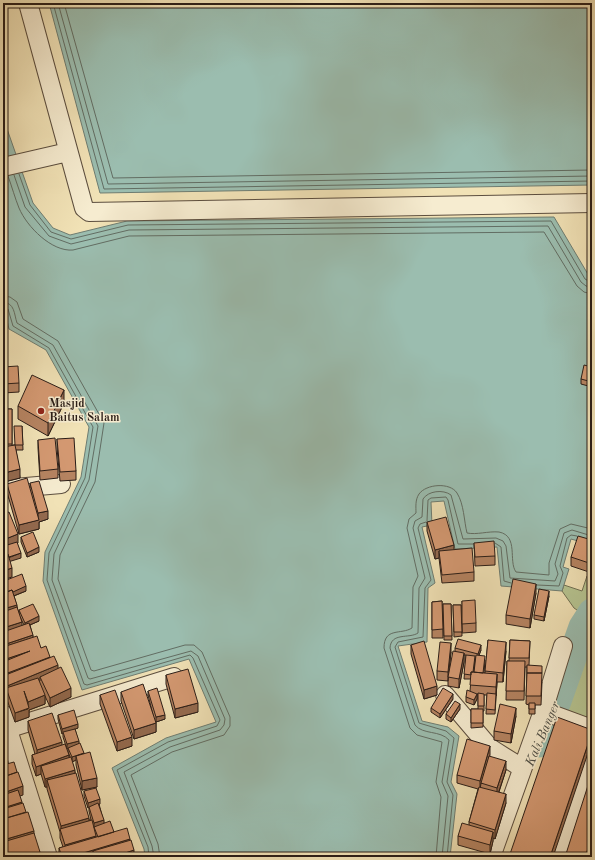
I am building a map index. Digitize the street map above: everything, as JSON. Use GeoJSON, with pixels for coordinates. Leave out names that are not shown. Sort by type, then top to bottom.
{"type":"FeatureCollection","features":[{"type":"Feature","properties":{"kind":"street"},"geometry":{"type":"LineString","coordinates":[[28,3],[64,154],[84,208],[89,212],[592,203]]}},
{"type":"Feature","properties":{"kind":"street"},"geometry":{"type":"LineString","coordinates":[[3,167],[64,154]]}},
{"type":"Feature","properties":{"kind":"street"},"geometry":{"type":"LineString","coordinates":[[3,489],[61,484]]}},
{"type":"Feature","properties":{"kind":"street"},"geometry":{"type":"LineString","coordinates":[[491,857],[543,711],[563,646]]}},
{"type":"Feature","properties":{"kind":"street"},"geometry":{"type":"LineString","coordinates":[[48,857],[5,722],[81,708],[174,677]]}},
{"type":"Feature","properties":{"kind":"street"},"geometry":{"type":"LineString","coordinates":[[445,695],[490,748],[522,768]]}},
{"type":"Feature","properties":{"kind":"street"},"geometry":{"type":"LineString","coordinates":[[543,711],[592,729]]}},
{"type":"Feature","properties":{"kind":"street"},"geometry":{"type":"LineString","coordinates":[[560,857],[592,759]]}},
{"type":"Feature","properties":{"kind":"green space"},"geometry":{"type":"Polygon","coordinates":[[[587,576],[592,577],[592,620],[574,608],[562,591],[564,585],[582,591],[587,576]]]}},
{"type":"Feature","properties":{"kind":"green space"},"geometry":{"type":"Polygon","coordinates":[[[578,644],[592,646],[592,722],[556,709],[578,644]]]}},
{"type":"Feature","properties":{"kind":"water"},"geometry":{"type":"Polygon","coordinates":[[[49,3],[592,3],[592,185],[100,193],[49,3]]]}},
{"type":"Feature","properties":{"kind":"water"},"geometry":{"type":"Polygon","coordinates":[[[3,106],[6,126],[33,203],[53,228],[70,235],[127,221],[554,217],[592,281],[592,545],[571,539],[563,567],[569,569],[562,591],[501,586],[497,547],[455,549],[444,501],[431,502],[432,525],[422,527],[435,583],[428,588],[427,642],[398,646],[422,721],[448,727],[459,736],[451,782],[457,794],[450,857],[145,857],[144,849],[112,768],[166,738],[216,722],[189,659],[82,690],[43,581],[45,552],[81,477],[89,427],[46,350],[9,329],[3,303],[3,106]]]}},
{"type":"Feature","properties":{"kind":"building"},"geometry":{"type":"Polygon","coordinates":[[[584,365],[592,367],[592,382],[581,379],[584,365]]]}},
{"type":"Feature","properties":{"kind":"building"},"geometry":{"type":"Polygon","coordinates":[[[18,366],[19,383],[3,384],[3,367],[18,366]]]}},
{"type":"Feature","properties":{"kind":"building"},"geometry":{"type":"Polygon","coordinates":[[[32,375],[64,390],[48,423],[18,406],[32,375]]]}},
{"type":"Feature","properties":{"kind":"building"},"geometry":{"type":"Polygon","coordinates":[[[3,409],[12,409],[12,444],[3,444],[3,409]]]}},
{"type":"Feature","properties":{"kind":"building"},"geometry":{"type":"Polygon","coordinates":[[[14,426],[22,426],[23,445],[15,445],[14,426]]]}},
{"type":"Feature","properties":{"kind":"building"},"geometry":{"type":"Polygon","coordinates":[[[55,438],[58,469],[40,471],[38,440],[55,438]]]}},
{"type":"Feature","properties":{"kind":"building"},"geometry":{"type":"Polygon","coordinates":[[[74,438],[76,471],[60,472],[57,439],[74,438]]]}},
{"type":"Feature","properties":{"kind":"building"},"geometry":{"type":"Polygon","coordinates":[[[15,445],[20,469],[4,473],[3,447],[15,445]]]}},
{"type":"Feature","properties":{"kind":"building"},"geometry":{"type":"Polygon","coordinates":[[[27,478],[39,520],[19,525],[7,484],[27,478]]]}},
{"type":"Feature","properties":{"kind":"building"},"geometry":{"type":"Polygon","coordinates":[[[39,481],[48,511],[38,513],[30,483],[39,481]]]}},
{"type":"Feature","properties":{"kind":"building"},"geometry":{"type":"Polygon","coordinates":[[[3,490],[5,501],[3,502],[3,490]]]}},
{"type":"Feature","properties":{"kind":"building"},"geometry":{"type":"Polygon","coordinates":[[[9,512],[18,534],[3,540],[3,514],[9,512]]]}},
{"type":"Feature","properties":{"kind":"building"},"geometry":{"type":"Polygon","coordinates":[[[446,517],[454,545],[435,550],[427,522],[446,517]]]}},
{"type":"Feature","properties":{"kind":"building"},"geometry":{"type":"Polygon","coordinates":[[[33,532],[39,547],[27,553],[21,537],[33,532]]]}},
{"type":"Feature","properties":{"kind":"building"},"geometry":{"type":"Polygon","coordinates":[[[578,536],[592,540],[592,552],[589,563],[571,557],[578,536]]]}},
{"type":"Feature","properties":{"kind":"building"},"geometry":{"type":"Polygon","coordinates":[[[494,541],[495,556],[475,557],[474,543],[494,541]]]}},
{"type":"Feature","properties":{"kind":"building"},"geometry":{"type":"Polygon","coordinates":[[[17,542],[21,553],[9,557],[4,546],[17,542]]]}},
{"type":"Feature","properties":{"kind":"building"},"geometry":{"type":"Polygon","coordinates":[[[472,548],[474,572],[442,575],[439,551],[472,548]]]}},
{"type":"Feature","properties":{"kind":"building"},"geometry":{"type":"Polygon","coordinates":[[[8,554],[12,568],[3,571],[3,555],[8,554]]]}},
{"type":"Feature","properties":{"kind":"building"},"geometry":{"type":"Polygon","coordinates":[[[22,574],[26,586],[13,592],[12,590],[7,592],[4,581],[22,574]]]}},
{"type":"Feature","properties":{"kind":"building"},"geometry":{"type":"Polygon","coordinates":[[[513,579],[536,584],[530,619],[506,615],[513,579]]]}},
{"type":"Feature","properties":{"kind":"building"},"geometry":{"type":"Polygon","coordinates":[[[3,581],[6,590],[3,591],[3,581]]]}},
{"type":"Feature","properties":{"kind":"building"},"geometry":{"type":"Polygon","coordinates":[[[539,589],[549,591],[544,617],[534,615],[539,589]]]}},
{"type":"Feature","properties":{"kind":"building"},"geometry":{"type":"Polygon","coordinates":[[[12,590],[17,605],[3,609],[3,593],[12,590]]]}},
{"type":"Feature","properties":{"kind":"building"},"geometry":{"type":"Polygon","coordinates":[[[475,600],[476,623],[462,624],[462,601],[475,600]]]}},
{"type":"Feature","properties":{"kind":"building"},"geometry":{"type":"Polygon","coordinates":[[[442,601],[443,629],[432,630],[432,602],[442,601]]]}},
{"type":"Feature","properties":{"kind":"building"},"geometry":{"type":"Polygon","coordinates":[[[33,604],[39,616],[25,623],[19,610],[33,604]]]}},
{"type":"Feature","properties":{"kind":"building"},"geometry":{"type":"Polygon","coordinates":[[[443,604],[451,604],[452,636],[444,636],[443,604]]]}},
{"type":"Feature","properties":{"kind":"building"},"geometry":{"type":"Polygon","coordinates":[[[453,605],[461,605],[462,632],[454,632],[453,605]]]}},
{"type":"Feature","properties":{"kind":"building"},"geometry":{"type":"Polygon","coordinates":[[[17,607],[22,622],[3,628],[3,612],[17,607]]]}},
{"type":"Feature","properties":{"kind":"building"},"geometry":{"type":"Polygon","coordinates":[[[29,623],[33,635],[3,645],[3,632],[29,623]]]}},
{"type":"Feature","properties":{"kind":"building"},"geometry":{"type":"Polygon","coordinates":[[[37,636],[41,648],[46,646],[50,657],[5,674],[3,662],[30,651],[3,660],[3,647],[37,636]]]}},
{"type":"Feature","properties":{"kind":"building"},"geometry":{"type":"Polygon","coordinates":[[[458,639],[481,645],[478,654],[455,648],[458,639]]]}},
{"type":"Feature","properties":{"kind":"building"},"geometry":{"type":"Polygon","coordinates":[[[488,640],[506,642],[503,673],[485,671],[488,640]]]}},
{"type":"Feature","properties":{"kind":"building"},"geometry":{"type":"Polygon","coordinates":[[[510,640],[530,641],[529,658],[509,658],[510,640]]]}},
{"type":"Feature","properties":{"kind":"building"},"geometry":{"type":"Polygon","coordinates":[[[424,641],[437,686],[424,690],[411,645],[424,641]]]}},
{"type":"Feature","properties":{"kind":"building"},"geometry":{"type":"Polygon","coordinates":[[[440,642],[451,643],[448,672],[437,671],[440,642]]]}},
{"type":"Feature","properties":{"kind":"building"},"geometry":{"type":"Polygon","coordinates":[[[453,651],[464,653],[459,679],[448,677],[453,651]]]}},
{"type":"Feature","properties":{"kind":"building"},"geometry":{"type":"Polygon","coordinates":[[[466,655],[475,656],[473,672],[471,672],[471,675],[464,674],[466,655]]]}},
{"type":"Feature","properties":{"kind":"building"},"geometry":{"type":"Polygon","coordinates":[[[476,655],[485,656],[483,673],[474,672],[476,655]]]}},
{"type":"Feature","properties":{"kind":"building"},"geometry":{"type":"Polygon","coordinates":[[[54,656],[58,665],[7,686],[3,676],[54,656]]]}},
{"type":"Feature","properties":{"kind":"building"},"geometry":{"type":"Polygon","coordinates":[[[507,661],[525,661],[524,691],[506,691],[507,661]]]}},
{"type":"Feature","properties":{"kind":"building"},"geometry":{"type":"Polygon","coordinates":[[[527,665],[542,666],[542,673],[527,673],[527,665]]]}},
{"type":"Feature","properties":{"kind":"building"},"geometry":{"type":"Polygon","coordinates":[[[61,667],[71,688],[50,698],[40,677],[61,667]]]}},
{"type":"Feature","properties":{"kind":"building"},"geometry":{"type":"Polygon","coordinates":[[[188,669],[198,703],[175,709],[166,675],[188,669]]]}},
{"type":"Feature","properties":{"kind":"building"},"geometry":{"type":"Polygon","coordinates":[[[471,672],[497,674],[496,687],[470,685],[471,672]]]}},
{"type":"Feature","properties":{"kind":"building"},"geometry":{"type":"Polygon","coordinates":[[[527,673],[542,673],[541,696],[526,696],[527,673]]]}},
{"type":"Feature","properties":{"kind":"building"},"geometry":{"type":"Polygon","coordinates":[[[38,678],[45,695],[28,702],[24,691],[29,708],[15,713],[6,688],[38,678]]]}},
{"type":"Feature","properties":{"kind":"building"},"geometry":{"type":"Polygon","coordinates":[[[143,684],[156,723],[134,730],[121,692],[143,684]]]}},
{"type":"Feature","properties":{"kind":"building"},"geometry":{"type":"Polygon","coordinates":[[[157,688],[165,715],[156,717],[148,691],[157,688]]]}},
{"type":"Feature","properties":{"kind":"building"},"geometry":{"type":"Polygon","coordinates":[[[443,688],[453,694],[440,714],[431,708],[443,688]]]}},
{"type":"Feature","properties":{"kind":"building"},"geometry":{"type":"Polygon","coordinates":[[[115,690],[132,737],[117,742],[100,695],[115,690]]]}},
{"type":"Feature","properties":{"kind":"building"},"geometry":{"type":"Polygon","coordinates":[[[467,690],[477,694],[474,700],[466,697],[467,690]]]}},
{"type":"Feature","properties":{"kind":"building"},"geometry":{"type":"Polygon","coordinates":[[[478,693],[484,694],[484,706],[478,706],[478,693]]]}},
{"type":"Feature","properties":{"kind":"building"},"geometry":{"type":"Polygon","coordinates":[[[487,693],[496,694],[495,710],[486,709],[487,693]]]}},
{"type":"Feature","properties":{"kind":"building"},"geometry":{"type":"Polygon","coordinates":[[[455,701],[460,704],[451,718],[446,714],[455,701]]]}},
{"type":"Feature","properties":{"kind":"building"},"geometry":{"type":"Polygon","coordinates":[[[529,703],[535,703],[535,709],[529,709],[529,703]]]}},
{"type":"Feature","properties":{"kind":"building"},"geometry":{"type":"Polygon","coordinates":[[[500,704],[516,708],[511,734],[494,731],[500,704]]]}},
{"type":"Feature","properties":{"kind":"building"},"geometry":{"type":"Polygon","coordinates":[[[471,709],[483,709],[483,723],[471,723],[471,709]]]}},
{"type":"Feature","properties":{"kind":"building"},"geometry":{"type":"Polygon","coordinates":[[[74,710],[78,724],[62,729],[58,715],[74,710]]]}},
{"type":"Feature","properties":{"kind":"building"},"geometry":{"type":"Polygon","coordinates":[[[52,713],[62,742],[37,750],[28,721],[52,713]]]}},
{"type":"Feature","properties":{"kind":"building"},"geometry":{"type":"Polygon","coordinates":[[[557,717],[592,730],[592,732],[550,857],[509,857],[557,717]]]}},
{"type":"Feature","properties":{"kind":"building"},"geometry":{"type":"Polygon","coordinates":[[[75,729],[79,741],[67,744],[63,732],[75,729]]]}},
{"type":"Feature","properties":{"kind":"building"},"geometry":{"type":"Polygon","coordinates":[[[467,739],[490,746],[480,781],[457,775],[467,739]]]}},
{"type":"Feature","properties":{"kind":"building"},"geometry":{"type":"Polygon","coordinates":[[[80,743],[84,753],[72,757],[68,748],[80,743]]]}},
{"type":"Feature","properties":{"kind":"building"},"geometry":{"type":"Polygon","coordinates":[[[65,744],[69,755],[36,767],[32,755],[65,744]]]}},
{"type":"Feature","properties":{"kind":"building"},"geometry":{"type":"Polygon","coordinates":[[[90,752],[97,778],[82,781],[76,756],[90,752]]]}},
{"type":"Feature","properties":{"kind":"building"},"geometry":{"type":"Polygon","coordinates":[[[489,756],[506,761],[497,788],[481,783],[489,756]]]}},
{"type":"Feature","properties":{"kind":"building"},"geometry":{"type":"Polygon","coordinates":[[[71,757],[75,770],[45,779],[41,766],[71,757]]]}},
{"type":"Feature","properties":{"kind":"building"},"geometry":{"type":"Polygon","coordinates":[[[14,762],[17,772],[3,777],[3,765],[14,762]]]}},
{"type":"Feature","properties":{"kind":"building"},"geometry":{"type":"Polygon","coordinates":[[[18,772],[23,786],[3,793],[3,777],[18,772]]]}},
{"type":"Feature","properties":{"kind":"building"},"geometry":{"type":"Polygon","coordinates":[[[76,773],[89,818],[61,826],[47,780],[76,773]]]}},
{"type":"Feature","properties":{"kind":"building"},"geometry":{"type":"Polygon","coordinates":[[[592,773],[592,837],[585,857],[565,857],[592,773]]]}},
{"type":"Feature","properties":{"kind":"building"},"geometry":{"type":"Polygon","coordinates":[[[479,787],[506,794],[495,830],[469,822],[479,787]]]}},
{"type":"Feature","properties":{"kind":"building"},"geometry":{"type":"Polygon","coordinates":[[[96,788],[100,799],[88,803],[84,791],[96,788]]]}},
{"type":"Feature","properties":{"kind":"building"},"geometry":{"type":"Polygon","coordinates":[[[18,790],[22,802],[3,808],[3,795],[18,790]]]}},
{"type":"Feature","properties":{"kind":"building"},"geometry":{"type":"Polygon","coordinates":[[[23,803],[26,812],[3,819],[3,809],[23,803]]]}},
{"type":"Feature","properties":{"kind":"building"},"geometry":{"type":"Polygon","coordinates":[[[98,803],[104,820],[94,823],[89,807],[98,803]]]}},
{"type":"Feature","properties":{"kind":"building"},"geometry":{"type":"Polygon","coordinates":[[[28,812],[34,831],[3,840],[3,819],[28,812]]]}},
{"type":"Feature","properties":{"kind":"building"},"geometry":{"type":"Polygon","coordinates":[[[92,820],[96,836],[65,845],[60,829],[92,820]]]}},
{"type":"Feature","properties":{"kind":"building"},"geometry":{"type":"Polygon","coordinates":[[[110,821],[114,832],[98,837],[94,827],[110,821]]]}},
{"type":"Feature","properties":{"kind":"building"},"geometry":{"type":"Polygon","coordinates":[[[462,823],[493,832],[490,845],[458,836],[462,823]]]}},
{"type":"Feature","properties":{"kind":"building"},"geometry":{"type":"Polygon","coordinates":[[[127,828],[130,839],[70,857],[62,857],[59,848],[127,828]]]}},
{"type":"Feature","properties":{"kind":"building"},"geometry":{"type":"Polygon","coordinates":[[[34,833],[40,852],[23,857],[4,857],[3,842],[34,833]]]}},
{"type":"Feature","properties":{"kind":"building"},"geometry":{"type":"Polygon","coordinates":[[[131,840],[134,850],[113,857],[95,857],[93,851],[131,840]]]}},
{"type":"Feature","properties":{"kind":"building"},"geometry":{"type":"Polygon","coordinates":[[[592,845],[592,857],[588,857],[592,845]]]}},
{"type":"Feature","properties":{"kind":"building"},"geometry":{"type":"Polygon","coordinates":[[[93,853],[94,857],[78,857],[93,853]]]}},
{"type":"Feature","properties":{"kind":"building"},"geometry":{"type":"Polygon","coordinates":[[[41,854],[41,857],[32,857],[41,854]]]}},
{"type":"Feature","properties":{"kind":"waterway","name":"Kali Banger"},"geometry":{"type":"LineString","coordinates":[[539,743],[557,701],[583,627],[592,613]]}},
{"type":"Feature","properties":{"kind":"place","name":"Masjid Baitus Salam"},"geometry":{"type":"Point","coordinates":[41,411]}}]}
